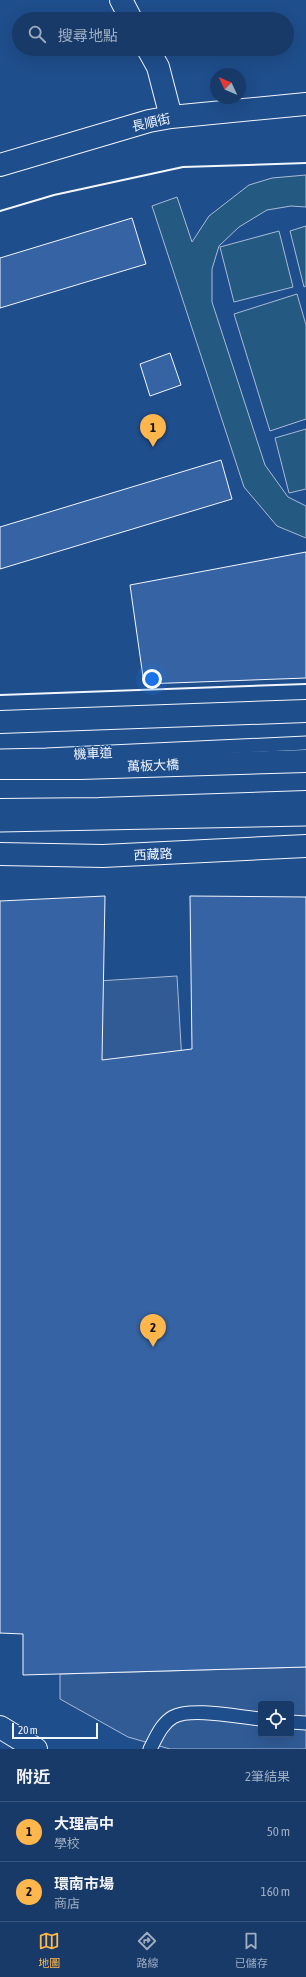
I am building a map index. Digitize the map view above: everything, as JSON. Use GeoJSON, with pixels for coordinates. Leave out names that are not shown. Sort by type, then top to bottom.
{"type":"FeatureCollection","features":[{"type":"Feature","properties":{"kind":"street"},"geometry":{"type":"LineString","coordinates":[[121,0],[127,12]]}},
{"type":"Feature","properties":{"kind":"street"},"geometry":{"type":"LineString","coordinates":[[152,56],[158,66],[171,117]]}},
{"type":"Feature","properties":{"kind":"street","name":"長順街"},"geometry":{"type":"LineString","coordinates":[[0,165],[149,121],[171,117],[306,104]]}},
{"type":"Feature","properties":{"kind":"street"},"geometry":{"type":"LineString","coordinates":[[0,722],[306,711]]}},
{"type":"Feature","properties":{"kind":"street","name":"萬板大橋"},"geometry":{"type":"LineString","coordinates":[[0,768],[80,768],[306,761]]}},
{"type":"Feature","properties":{"kind":"street"},"geometry":{"type":"LineString","coordinates":[[0,810],[99,809],[306,802]]}},
{"type":"Feature","properties":{"kind":"street","name":"西藏路"},"geometry":{"type":"LineString","coordinates":[[0,854],[103,856],[306,846]]}},
{"type":"Feature","properties":{"kind":"street"},"geometry":{"type":"LineString","coordinates":[[0,1727],[36,1749]]}},
{"type":"Feature","properties":{"kind":"lane","name":"機車道"},"geometry":{"type":"LineString","coordinates":[[0,756],[306,743]]}},
{"type":"Feature","properties":{"kind":"lane"},"geometry":{"type":"LineString","coordinates":[[0,825],[306,819]]}},
{"type":"Feature","properties":{"kind":"lane"},"geometry":{"type":"LineString","coordinates":[[150,1749],[160,1729],[173,1717],[190,1712],[258,1719]]}},
{"type":"Feature","properties":{"kind":"lane"},"geometry":{"type":"LineString","coordinates":[[294,1722],[306,1723]]}},
{"type":"Feature","properties":{"kind":"shaded area"},"geometry":{"type":"Polygon","coordinates":[[[306,175],[306,207],[291,206],[267,210],[239,227],[219,246],[212,269],[212,302],[265,465],[288,497],[306,506],[306,538],[277,526],[244,487],[152,206],[177,197],[192,242],[209,216],[249,185],[272,178],[306,175]]]}},
{"type":"Feature","properties":{"kind":"shaded area"},"geometry":{"type":"Polygon","coordinates":[[[306,226],[306,286],[304,287],[290,231],[306,226]]]}},
{"type":"Feature","properties":{"kind":"shaded area"},"geometry":{"type":"Polygon","coordinates":[[[279,231],[293,287],[234,302],[220,247],[279,231]]]}},
{"type":"Feature","properties":{"kind":"shaded area"},"geometry":{"type":"Polygon","coordinates":[[[297,294],[306,325],[306,419],[270,431],[234,314],[297,294]]]}},
{"type":"Feature","properties":{"kind":"shaded area"},"geometry":{"type":"Polygon","coordinates":[[[306,429],[306,489],[289,493],[275,438],[306,429]]]}},
{"type":"Feature","properties":{"kind":"shaded area"},"geometry":{"type":"Polygon","coordinates":[[[177,976],[186,1131],[105,1147],[98,981],[177,976]]]}},
{"type":"Feature","properties":{"kind":"shaded area"},"geometry":{"type":"Polygon","coordinates":[[[306,1667],[306,1749],[170,1749],[128,1737],[60,1699],[60,1674],[306,1667]]]}},
{"type":"Feature","properties":{"kind":"building"},"geometry":{"type":"Polygon","coordinates":[[[132,218],[146,264],[0,308],[0,258],[132,218]]]}},
{"type":"Feature","properties":{"kind":"building"},"geometry":{"type":"Polygon","coordinates":[[[170,353],[181,385],[150,396],[140,364],[170,353]]]}},
{"type":"Feature","properties":{"kind":"building"},"geometry":{"type":"Polygon","coordinates":[[[221,460],[232,499],[0,569],[0,527],[221,460]]]}},
{"type":"Feature","properties":{"kind":"building"},"geometry":{"type":"Polygon","coordinates":[[[306,552],[306,678],[144,684],[130,585],[306,552]]]}},
{"type":"Feature","properties":{"kind":"building"},"geometry":{"type":"Polygon","coordinates":[[[105,896],[102,1060],[192,1049],[190,896],[306,897],[306,1667],[23,1675],[23,1634],[0,1633],[0,901],[105,896]]]}},
{"type":"Feature","properties":{"kind":"wall"},"geometry":{"type":"LineString","coordinates":[[0,211],[54,195],[183,167],[306,163]]}},
{"type":"Feature","properties":{"kind":"wall"},"geometry":{"type":"LineString","coordinates":[[0,695],[306,684]]}},
{"type":"Feature","properties":{"kind":"place","name":"大理高中"},"geometry":{"type":"Point","coordinates":[153,447]}},
{"type":"Feature","properties":{"kind":"place","name":"環南市場"},"geometry":{"type":"Point","coordinates":[153,1347]}}]}
